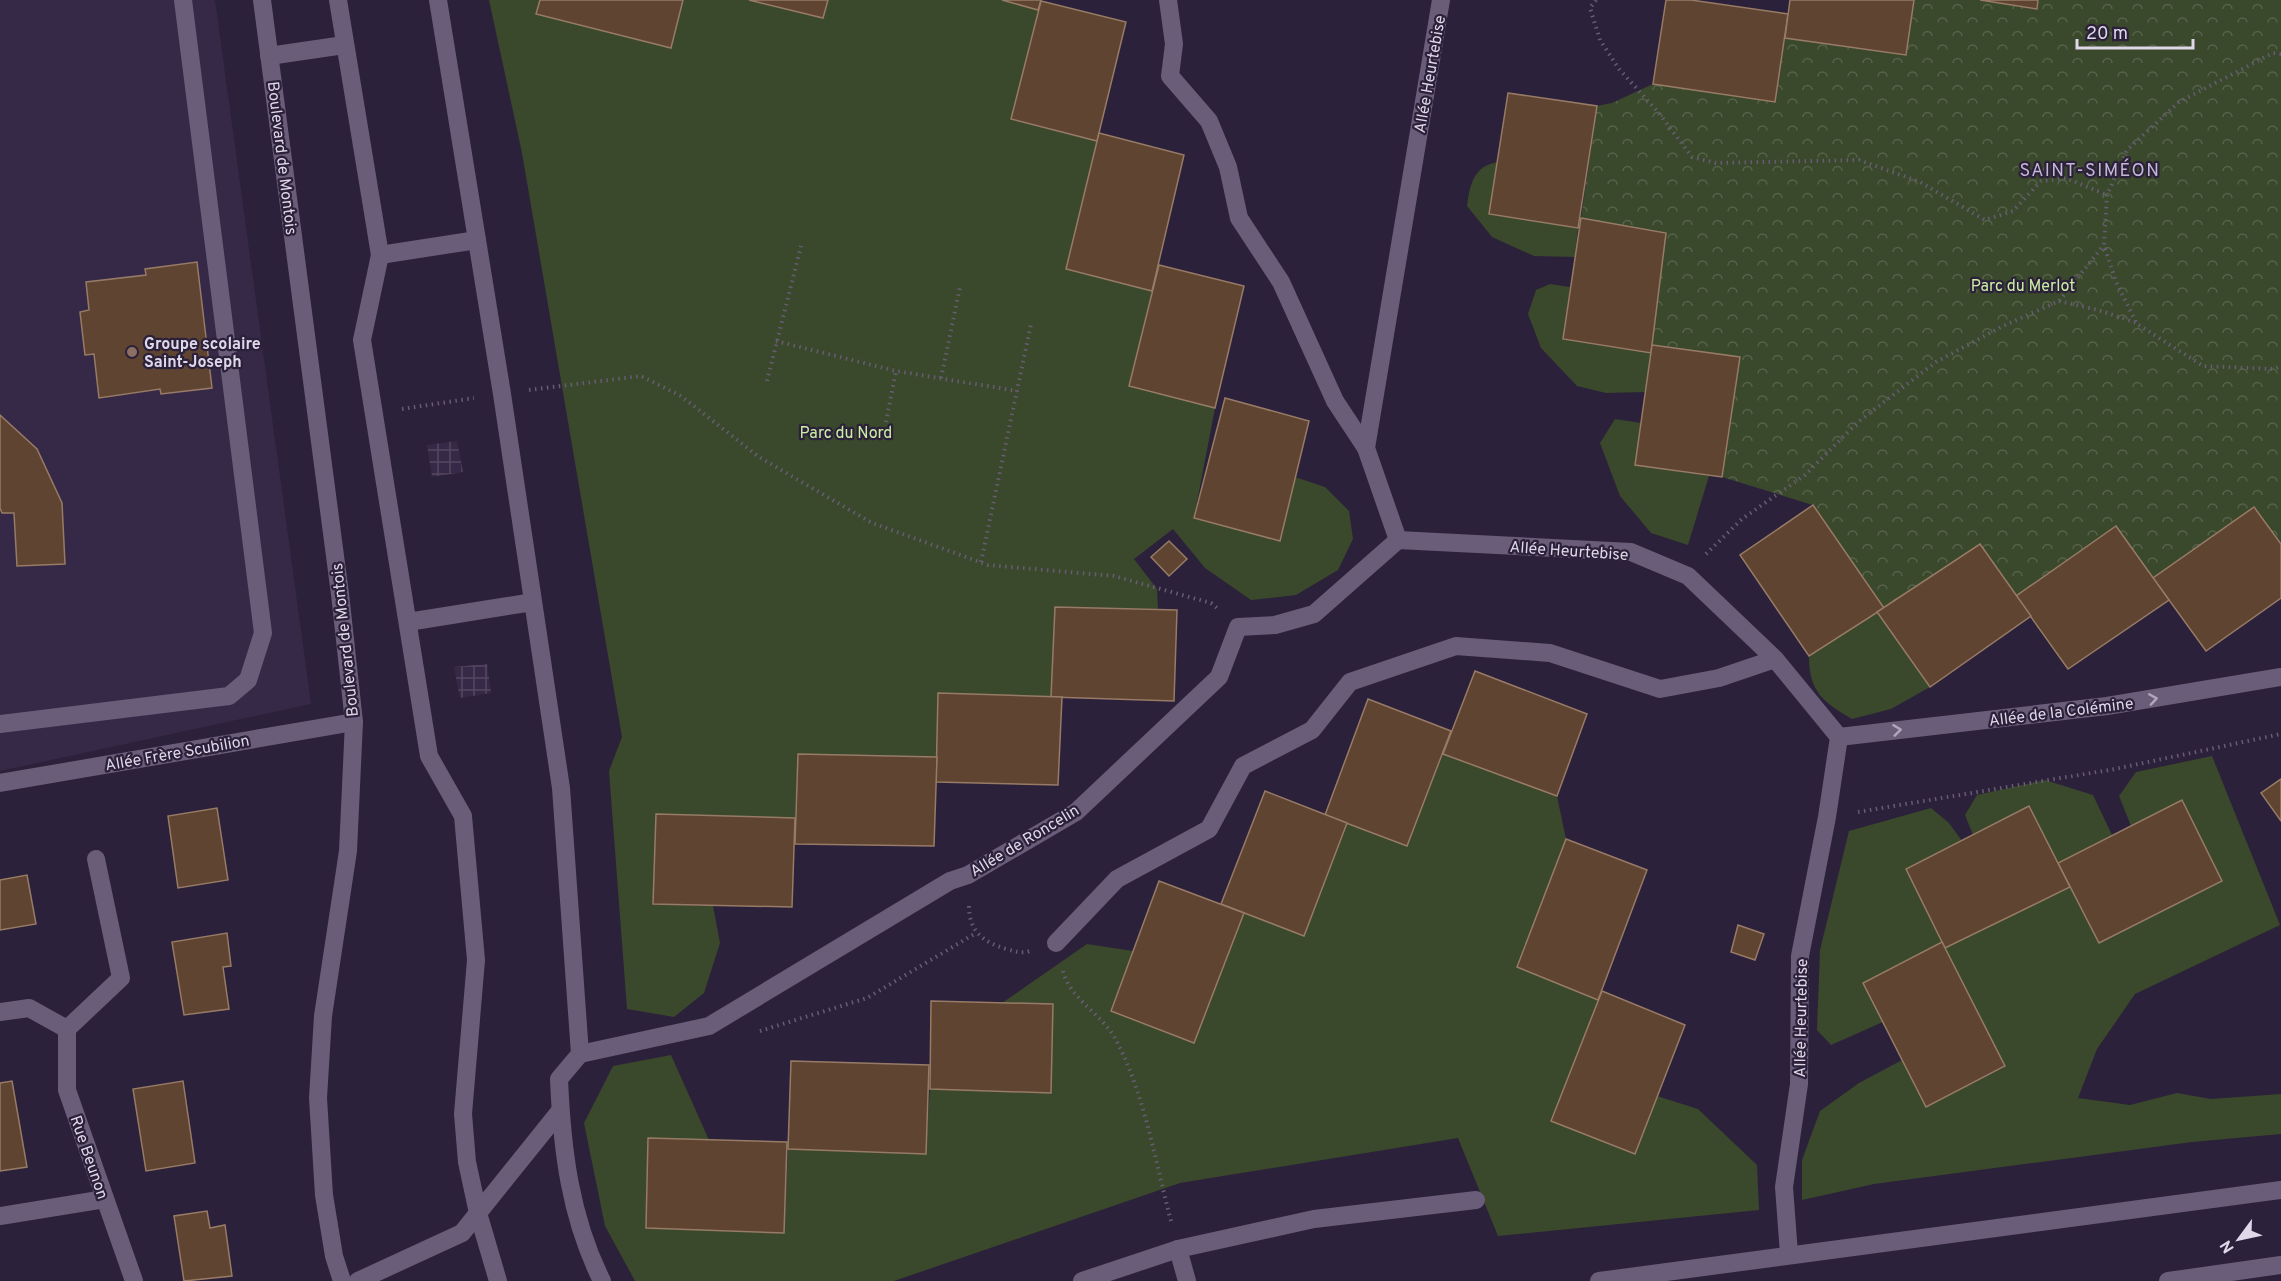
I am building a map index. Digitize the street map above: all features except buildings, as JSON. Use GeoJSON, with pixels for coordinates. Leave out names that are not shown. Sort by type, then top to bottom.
{"type":"FeatureCollection","features":[{"type":"Feature","properties":{"kind":"street"},"geometry":{"type":"LineString","coordinates":[[0,724],[229,696],[248,681],[263,633],[183,0]]}},
{"type":"Feature","properties":{"kind":"street","name":"Boulevard de Montois"},"geometry":{"type":"LineString","coordinates":[[262,0],[338,582],[354,722],[348,851],[323,1016],[318,1098],[324,1195],[334,1256],[342,1281]]}},
{"type":"Feature","properties":{"kind":"street"},"geometry":{"type":"LineString","coordinates":[[338,0],[380,255],[362,340],[429,756],[462,816],[476,960],[463,1114],[466,1162],[498,1281]]}},
{"type":"Feature","properties":{"kind":"street"},"geometry":{"type":"LineString","coordinates":[[438,0],[502,394],[561,788],[580,1054],[559,1079],[561,1111],[566,1170],[578,1224],[602,1281]]}},
{"type":"Feature","properties":{"kind":"street"},"geometry":{"type":"LineString","coordinates":[[1168,0],[1174,44],[1170,76],[1209,121],[1228,167],[1239,218],[1281,282],[1335,401],[1366,448]]}},
{"type":"Feature","properties":{"kind":"street","name":"Allée Heurtebise"},"geometry":{"type":"LineString","coordinates":[[1441,0],[1366,448],[1398,540],[1631,552],[1688,576],[1775,659],[1839,737],[1827,817],[1800,956],[1799,1084],[1784,1187],[1789,1254]]}},
{"type":"Feature","properties":{"kind":"street"},"geometry":{"type":"LineString","coordinates":[[269,56],[344,45]]}},
{"type":"Feature","properties":{"kind":"street"},"geometry":{"type":"LineString","coordinates":[[380,255],[477,240]]}},
{"type":"Feature","properties":{"kind":"street"},"geometry":{"type":"LineString","coordinates":[[1238,627],[1275,625],[1314,615],[1398,540]]}},
{"type":"Feature","properties":{"kind":"street"},"geometry":{"type":"LineString","coordinates":[[408,622],[533,602]]}},
{"type":"Feature","properties":{"kind":"street","name":"Allée de Roncelin"},"geometry":{"type":"LineString","coordinates":[[580,1054],[709,1026],[950,881],[968,875],[1076,812],[1219,677],[1238,627]]}},
{"type":"Feature","properties":{"kind":"street"},"geometry":{"type":"LineString","coordinates":[[1056,943],[1117,879],[1209,829],[1243,766],[1311,730],[1350,682],[1456,646],[1550,653],[1660,689],[1719,678],[1775,659]]}},
{"type":"Feature","properties":{"kind":"street","name":"Allée de la Colémine"},"geometry":{"type":"LineString","coordinates":[[1839,737],[2107,706],[2281,677]]}},
{"type":"Feature","properties":{"kind":"street","name":"Allée Frère Scubilion"},"geometry":{"type":"LineString","coordinates":[[0,783],[354,722]]}},
{"type":"Feature","properties":{"kind":"street"},"geometry":{"type":"LineString","coordinates":[[0,1012],[29,1008],[67,1029],[121,978],[96,859]]}},
{"type":"Feature","properties":{"kind":"street","name":"Rue Beunon"},"geometry":{"type":"LineString","coordinates":[[67,1029],[67,1090],[134,1281]]}},
{"type":"Feature","properties":{"kind":"street"},"geometry":{"type":"LineString","coordinates":[[358,1281],[462,1233],[561,1111]]}},
{"type":"Feature","properties":{"kind":"street"},"geometry":{"type":"LineString","coordinates":[[1599,1281],[2281,1190]]}},
{"type":"Feature","properties":{"kind":"street"},"geometry":{"type":"LineString","coordinates":[[0,1216],[105,1199]]}},
{"type":"Feature","properties":{"kind":"street"},"geometry":{"type":"LineString","coordinates":[[1082,1281],[1178,1249],[1314,1220],[1476,1200]]}},
{"type":"Feature","properties":{"kind":"street"},"geometry":{"type":"LineString","coordinates":[[1178,1249],[1187,1281]]}},
{"type":"Feature","properties":{"kind":"street"},"geometry":{"type":"LineString","coordinates":[[2168,1281],[2281,1265]]}},
{"type":"Feature","properties":{"kind":"path"},"geometry":{"type":"LineString","coordinates":[[1596,0],[1590,8],[1600,40],[1619,69],[1658,112],[1692,157],[1716,163],[1858,160],[1920,182],[1985,220],[2013,211],[2041,181],[2066,178],[2107,195]]}},
{"type":"Feature","properties":{"kind":"path"},"geometry":{"type":"LineString","coordinates":[[2137,324],[2116,282],[2104,245],[2107,195],[2127,150],[2179,102],[2273,53],[2281,54]]}},
{"type":"Feature","properties":{"kind":"path"},"geometry":{"type":"LineString","coordinates":[[1688,576],[1742,519],[1805,475],[1858,422],[1936,362],[2003,326],[2059,301],[2104,245]]}},
{"type":"Feature","properties":{"kind":"path"},"geometry":{"type":"LineString","coordinates":[[767,381],[801,246]]}},
{"type":"Feature","properties":{"kind":"path"},"geometry":{"type":"LineString","coordinates":[[941,378],[960,287]]}},
{"type":"Feature","properties":{"kind":"path"},"geometry":{"type":"LineString","coordinates":[[2059,301],[2098,309],[2137,324],[2203,366],[2274,369],[2281,366]]}},
{"type":"Feature","properties":{"kind":"path"},"geometry":{"type":"LineString","coordinates":[[981,562],[1030,324]]}},
{"type":"Feature","properties":{"kind":"path"},"geometry":{"type":"LineString","coordinates":[[776,340],[896,371],[1017,391]]}},
{"type":"Feature","properties":{"kind":"path"},"geometry":{"type":"LineString","coordinates":[[886,422],[896,371]]}},
{"type":"Feature","properties":{"kind":"path"},"geometry":{"type":"LineString","coordinates":[[374,413],[640,376],[681,396],[759,457],[872,523],[988,565],[1114,576],[1210,603],[1238,627]]}},
{"type":"Feature","properties":{"kind":"path"},"geometry":{"type":"LineString","coordinates":[[1827,817],[2115,769],[2281,734]]}},
{"type":"Feature","properties":{"kind":"path"},"geometry":{"type":"LineString","coordinates":[[968,875],[969,919],[976,933],[989,944],[1022,953],[1056,943],[1064,977],[1115,1037],[1130,1070],[1178,1249]]}},
{"type":"Feature","properties":{"kind":"path"},"geometry":{"type":"LineString","coordinates":[[709,1026],[763,1031],[867,998],[976,933]]}},
{"type":"Feature","properties":{"kind":"shaded area","name":"Groupe scolaire Saint-Joseph"},"geometry":{"type":"Polygon","coordinates":[[[0,0],[215,0],[311,704],[0,771],[0,0]]]}},
{"type":"Feature","properties":{"kind":"shaded area"},"geometry":{"type":"Polygon","coordinates":[[[457,441],[463,472],[432,477],[427,445],[457,441]]]}},
{"type":"Feature","properties":{"kind":"shaded area"},"geometry":{"type":"Polygon","coordinates":[[[487,664],[491,693],[460,698],[454,667],[487,664]]]}},
{"type":"Feature","properties":{"kind":"green space","name":"Parc du Nord"},"geometry":{"type":"Polygon","coordinates":[[[489,0],[540,0],[537,14],[671,48],[683,0],[749,0],[823,18],[828,0],[1002,0],[1038,10],[1011,119],[1097,141],[1066,269],[1152,291],[1129,386],[1215,408],[1194,518],[1279,541],[1295,477],[1325,487],[1349,511],[1353,539],[1338,570],[1296,595],[1251,600],[1205,568],[1173,529],[1134,559],[1157,589],[1158,609],[1055,607],[1051,697],[939,693],[937,757],[798,754],[795,818],[656,814],[653,904],[713,906],[720,943],[704,993],[674,1017],[627,1009],[609,771],[622,737],[522,153],[489,0]]]}},
{"type":"Feature","properties":{"kind":"green space","name":"Parc du Merlot"},"geometry":{"type":"Polygon","coordinates":[[[1914,0],[1980,0],[2036,9],[2038,0],[2281,0],[2281,544],[2254,507],[2153,578],[2116,526],[2016,596],[1884,608],[1813,505],[1722,477],[1740,357],[1652,345],[1665,233],[1581,218],[1597,106],[1612,103],[1653,84],[1775,101],[1785,38],[1905,55],[1914,0]]]}},
{"type":"Feature","properties":{"kind":"green space"},"geometry":{"type":"Polygon","coordinates":[[[1498,162],[1490,214],[1578,228],[1575,257],[1534,256],[1492,237],[1467,206],[1472,184],[1478,172],[1498,162]]]}},
{"type":"Feature","properties":{"kind":"green space"},"geometry":{"type":"Polygon","coordinates":[[[1550,284],[1570,287],[1563,339],[1652,345],[1646,392],[1606,393],[1577,386],[1541,348],[1528,314],[1536,290],[1550,284]]]}},
{"type":"Feature","properties":{"kind":"green space"},"geometry":{"type":"Polygon","coordinates":[[[1615,419],[1641,423],[1635,465],[1709,476],[1688,545],[1651,533],[1620,496],[1600,443],[1615,419]]]}},
{"type":"Feature","properties":{"kind":"green space"},"geometry":{"type":"Polygon","coordinates":[[[1877,612],[1930,687],[1891,709],[1852,719],[1820,695],[1812,679],[1809,656],[1877,612]]]}},
{"type":"Feature","properties":{"kind":"green space"},"geometry":{"type":"Polygon","coordinates":[[[1443,754],[1557,796],[1566,839],[1517,967],[1598,1000],[1552,1121],[1634,1154],[1657,1096],[1698,1109],[1757,1165],[1759,1210],[1498,1236],[1458,1138],[1180,1183],[894,1281],[635,1281],[605,1226],[584,1123],[613,1066],[671,1055],[709,1140],[784,1232],[788,1149],[925,1154],[930,1089],[1051,1093],[1002,1003],[1087,944],[1133,951],[1112,1011],[1194,1043],[1244,913],[1304,935],[1347,823],[1407,846],[1443,754]]]}},
{"type":"Feature","properties":{"kind":"green space"},"geometry":{"type":"Polygon","coordinates":[[[2212,756],[2280,925],[2135,994],[2097,1049],[2078,1098],[2130,1105],[2177,1093],[2211,1099],[2281,1094],[2281,1134],[2192,1142],[1874,1184],[1802,1200],[1802,1160],[1820,1111],[1859,1083],[1902,1060],[1926,1107],[2005,1067],[1945,948],[2070,887],[2100,942],[2222,881],[2182,801],[2131,826],[2119,796],[2136,772],[2212,756]]]}},
{"type":"Feature","properties":{"kind":"green space"},"geometry":{"type":"Polygon","coordinates":[[[2045,780],[2093,795],[2112,835],[2058,863],[2029,806],[1973,835],[1965,815],[1977,795],[2045,780]]]}},
{"type":"Feature","properties":{"kind":"green space"},"geometry":{"type":"Polygon","coordinates":[[[1931,808],[1949,823],[1962,841],[1906,870],[1942,942],[1863,983],[1883,1022],[1831,1045],[1817,1030],[1820,950],[1849,831],[1931,808]]]}},
{"type":"Feature","properties":{"kind":"place","name":"Groupe scolaire Saint-Joseph"},"geometry":{"type":"Point","coordinates":[132,352]}},
{"type":"Feature","properties":{"kind":"district","name":"SAINT-SIMÉON"},"geometry":{"type":"Point","coordinates":[2090,170]}}]}
